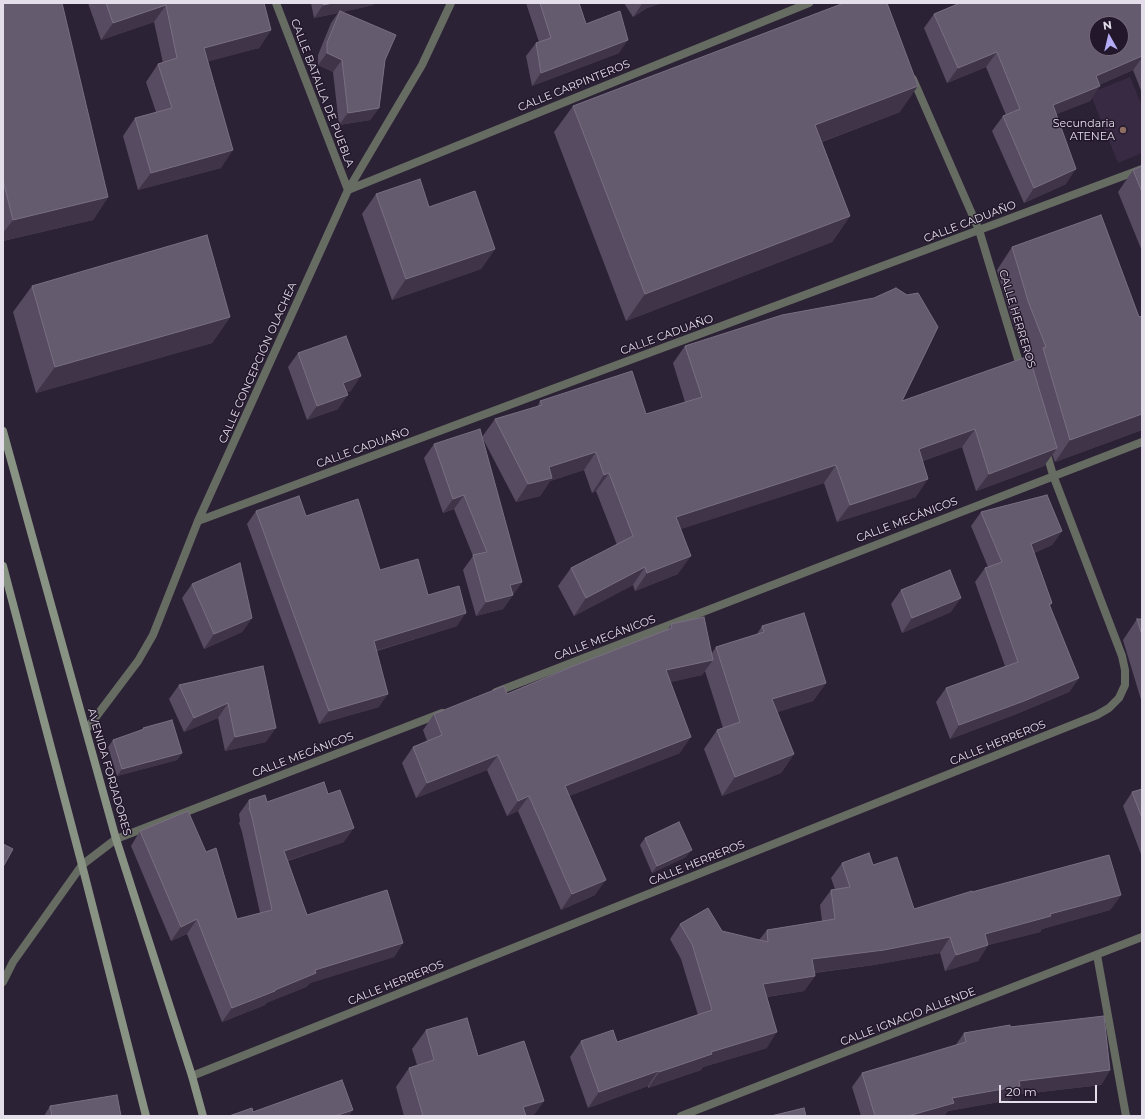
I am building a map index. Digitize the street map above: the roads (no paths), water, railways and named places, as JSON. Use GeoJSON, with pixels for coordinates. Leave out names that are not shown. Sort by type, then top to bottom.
{"type":"FeatureCollection","features":[{"type":"Feature","properties":{"kind":"main road","name":"AVENIDA FORJADORES"},"geometry":{"type":"LineString","coordinates":[[3,432],[116,839],[192,1076],[203,1116]]}},
{"type":"Feature","properties":{"kind":"main road"},"geometry":{"type":"LineString","coordinates":[[3,566],[146,1116]]}},
{"type":"Feature","properties":{"kind":"street","name":"CALLE BATALLA DE PUEBLA"},"geometry":{"type":"LineString","coordinates":[[276,3],[348,190]]}},
{"type":"Feature","properties":{"kind":"street","name":"CALLE CONCEPCIÓN OLACHEA"},"geometry":{"type":"LineString","coordinates":[[86,730],[138,660],[153,635],[198,521],[348,190],[422,65],[451,3]]}},
{"type":"Feature","properties":{"kind":"street","name":"CALLE CARPINTEROS"},"geometry":{"type":"LineString","coordinates":[[348,190],[809,3]]}},
{"type":"Feature","properties":{"kind":"street","name":"CALLE HERREROS"},"geometry":{"type":"LineString","coordinates":[[909,69],[980,230],[1023,376]]}},
{"type":"Feature","properties":{"kind":"street","name":"CALLE CADUAÑO"},"geometry":{"type":"LineString","coordinates":[[198,521],[980,230],[1142,168]]}},
{"type":"Feature","properties":{"kind":"street","name":"CALLE MECÁNICOS"},"geometry":{"type":"LineString","coordinates":[[488,695],[1053,475],[1142,442]]}},
{"type":"Feature","properties":{"kind":"street","name":"CALLE HERREROS"},"geometry":{"type":"LineString","coordinates":[[192,1076],[1097,715],[1109,708],[1119,698],[1125,684],[1122,656],[1053,475],[1044,445]]}},
{"type":"Feature","properties":{"kind":"street","name":"CALLE MECÁNICOS"},"geometry":{"type":"LineString","coordinates":[[82,866],[116,839],[451,709]]}},
{"type":"Feature","properties":{"kind":"street"},"geometry":{"type":"LineString","coordinates":[[3,982],[13,962],[82,866]]}},
{"type":"Feature","properties":{"kind":"street","name":"CALLE IGNACIO ALLENDE"},"geometry":{"type":"LineString","coordinates":[[682,1116],[1142,937]]}},
{"type":"Feature","properties":{"kind":"street"},"geometry":{"type":"LineString","coordinates":[[1096,955],[1126,1116]]}},
{"type":"Feature","properties":{"kind":"street"},"geometry":{"type":"LineString","coordinates":[[3,965],[13,962]]}},
{"type":"Feature","properties":{"kind":"place","name":"Secundaria ATENEA"},"geometry":{"type":"Point","coordinates":[1123,130]}}]}
